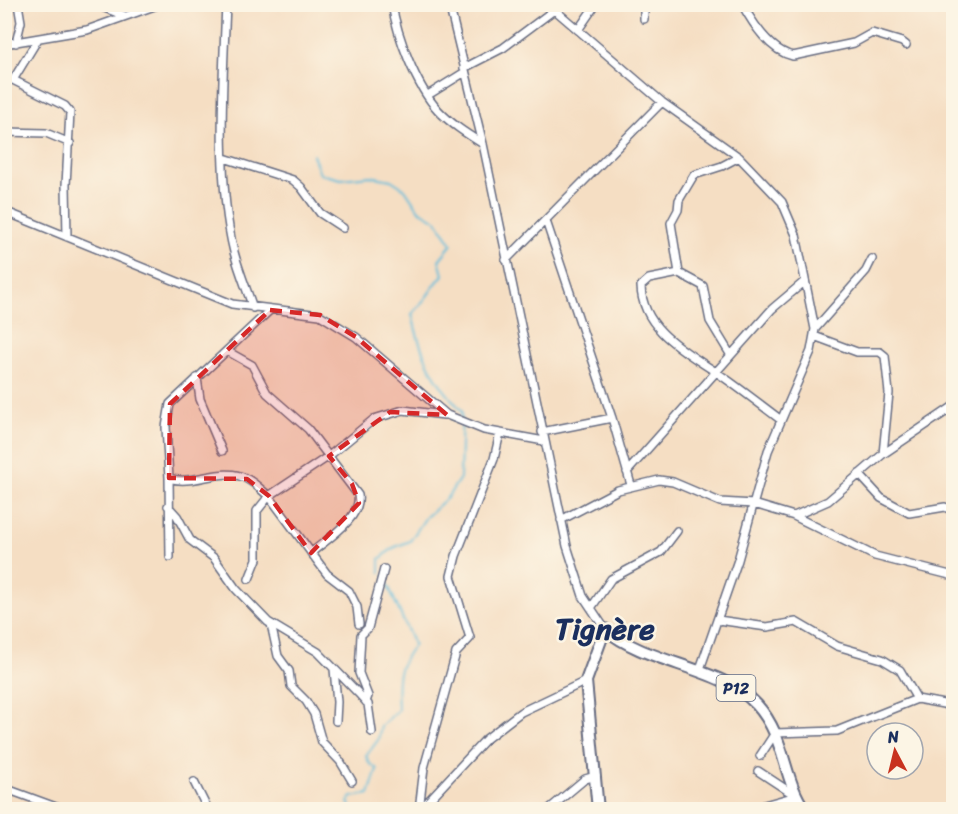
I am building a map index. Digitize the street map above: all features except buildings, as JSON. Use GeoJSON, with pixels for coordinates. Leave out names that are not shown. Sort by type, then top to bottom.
{"type":"FeatureCollection","features":[{"type":"Feature","properties":{"kind":"main road","name":"P12"},"geometry":{"type":"LineString","coordinates":[[605,629],[643,652],[699,672],[744,693],[767,718],[775,733],[796,796],[805,810]]}},
{"type":"Feature","properties":{"kind":"main road"},"geometry":{"type":"LineString","coordinates":[[598,810],[586,681],[605,629]]}},
{"type":"Feature","properties":{"kind":"street"},"geometry":{"type":"LineString","coordinates":[[16,43],[21,21],[18,4]]}},
{"type":"Feature","properties":{"kind":"street"},"geometry":{"type":"LineString","coordinates":[[95,4],[125,16]]}},
{"type":"Feature","properties":{"kind":"street"},"geometry":{"type":"LineString","coordinates":[[226,4],[222,97],[228,214],[234,251],[253,308]]}},
{"type":"Feature","properties":{"kind":"street"},"geometry":{"type":"LineString","coordinates":[[392,4],[401,40],[437,109],[483,144]]}},
{"type":"Feature","properties":{"kind":"street"},"geometry":{"type":"LineString","coordinates":[[449,4],[483,144],[561,520],[583,596],[605,629]]}},
{"type":"Feature","properties":{"kind":"street"},"geometry":{"type":"LineString","coordinates":[[548,4],[662,102],[739,157],[782,202],[796,235],[815,332],[811,351],[768,451],[738,560],[699,672]]}},
{"type":"Feature","properties":{"kind":"street"},"geometry":{"type":"LineString","coordinates":[[578,30],[596,4]]}},
{"type":"Feature","properties":{"kind":"street"},"geometry":{"type":"LineString","coordinates":[[644,4],[644,19]]}},
{"type":"Feature","properties":{"kind":"street"},"geometry":{"type":"LineString","coordinates":[[742,4],[774,48],[784,54],[793,56],[854,43],[872,33],[906,45]]}},
{"type":"Feature","properties":{"kind":"street"},"geometry":{"type":"LineString","coordinates":[[4,44],[87,30],[157,5]]}},
{"type":"Feature","properties":{"kind":"street"},"geometry":{"type":"LineString","coordinates":[[428,95],[503,48],[554,10]]}},
{"type":"Feature","properties":{"kind":"street"},"geometry":{"type":"LineString","coordinates":[[38,39],[13,80],[68,109],[71,118],[66,185],[68,237]]}},
{"type":"Feature","properties":{"kind":"street"},"geometry":{"type":"LineString","coordinates":[[506,260],[662,102]]}},
{"type":"Feature","properties":{"kind":"street"},"geometry":{"type":"LineString","coordinates":[[4,132],[46,133],[70,143]]}},
{"type":"Feature","properties":{"kind":"street"},"geometry":{"type":"LineString","coordinates":[[679,273],[671,223],[684,190],[694,175],[722,166],[739,157]]}},
{"type":"Feature","properties":{"kind":"street"},"geometry":{"type":"LineString","coordinates":[[224,158],[293,180],[320,213],[343,228]]}},
{"type":"Feature","properties":{"kind":"street"},"geometry":{"type":"LineString","coordinates":[[4,211],[232,304],[320,315],[356,337],[447,415]]}},
{"type":"Feature","properties":{"kind":"street"},"geometry":{"type":"LineString","coordinates":[[546,220],[612,418],[631,485]]}},
{"type":"Feature","properties":{"kind":"street"},"geometry":{"type":"LineString","coordinates":[[815,332],[866,271],[873,259]]}},
{"type":"Feature","properties":{"kind":"street"},"geometry":{"type":"LineString","coordinates":[[730,354],[710,321],[703,285],[679,273],[643,283],[644,306],[652,322],[675,344],[781,420]]}},
{"type":"Feature","properties":{"kind":"street"},"geometry":{"type":"LineString","coordinates":[[627,472],[730,354],[772,309],[804,282]]}},
{"type":"Feature","properties":{"kind":"street"},"geometry":{"type":"LineString","coordinates":[[170,556],[166,427],[170,404],[270,310]]}},
{"type":"Feature","properties":{"kind":"street"},"geometry":{"type":"LineString","coordinates":[[815,332],[857,352],[880,352],[885,356],[889,393],[883,454]]}},
{"type":"Feature","properties":{"kind":"street"},"geometry":{"type":"LineString","coordinates":[[227,351],[252,365],[267,393],[308,429],[352,484],[359,503],[346,523],[311,553]]}},
{"type":"Feature","properties":{"kind":"street"},"geometry":{"type":"LineString","coordinates":[[197,378],[200,399],[222,452]]}},
{"type":"Feature","properties":{"kind":"street"},"geometry":{"type":"LineString","coordinates":[[794,516],[828,501],[883,454],[954,406]]}},
{"type":"Feature","properties":{"kind":"street"},"geometry":{"type":"LineString","coordinates":[[249,579],[257,560],[257,511],[269,496],[329,456],[374,419],[390,412],[414,410],[447,415],[500,433],[544,441]]}},
{"type":"Feature","properties":{"kind":"street"},"geometry":{"type":"LineString","coordinates":[[542,432],[612,418]]}},
{"type":"Feature","properties":{"kind":"street"},"geometry":{"type":"LineString","coordinates":[[420,810],[424,768],[456,653],[470,638],[451,576],[456,556],[494,459],[500,433]]}},
{"type":"Feature","properties":{"kind":"street"},"geometry":{"type":"LineString","coordinates":[[859,474],[881,498],[909,513],[938,507],[948,508],[954,512]]}},
{"type":"Feature","properties":{"kind":"street"},"geometry":{"type":"LineString","coordinates":[[169,478],[179,481],[216,475],[236,475],[247,478],[269,496],[327,574],[349,591],[357,607],[359,624]]}},
{"type":"Feature","properties":{"kind":"street"},"geometry":{"type":"LineString","coordinates":[[561,520],[631,485],[659,480],[673,482],[720,502],[754,504],[794,516],[875,556],[954,576]]}},
{"type":"Feature","properties":{"kind":"street"},"geometry":{"type":"LineString","coordinates":[[168,506],[177,516],[190,540],[214,558],[236,589],[271,624],[318,652],[366,702]]}},
{"type":"Feature","properties":{"kind":"street"},"geometry":{"type":"LineString","coordinates":[[591,608],[611,579],[661,552],[677,531]]}},
{"type":"Feature","properties":{"kind":"street"},"geometry":{"type":"LineString","coordinates":[[372,732],[366,702],[368,696],[359,673],[361,635],[368,628],[384,569]]}},
{"type":"Feature","properties":{"kind":"street"},"geometry":{"type":"LineString","coordinates":[[717,620],[767,627],[796,622],[837,646],[882,659],[900,670],[917,699]]}},
{"type":"Feature","properties":{"kind":"street"},"geometry":{"type":"LineString","coordinates":[[271,624],[278,656],[289,670],[291,686],[306,701],[314,714],[322,742],[340,761],[352,781]]}},
{"type":"Feature","properties":{"kind":"street"},"geometry":{"type":"LineString","coordinates":[[334,669],[336,721]]}},
{"type":"Feature","properties":{"kind":"street"},"geometry":{"type":"LineString","coordinates":[[420,810],[486,739],[521,712],[586,681]]}},
{"type":"Feature","properties":{"kind":"street"},"geometry":{"type":"LineString","coordinates":[[760,756],[775,733],[837,731],[917,699],[954,706]]}},
{"type":"Feature","properties":{"kind":"street"},"geometry":{"type":"LineString","coordinates":[[758,771],[796,796]]}},
{"type":"Feature","properties":{"kind":"street"},"geometry":{"type":"LineString","coordinates":[[548,810],[585,779],[596,776]]}},
{"type":"Feature","properties":{"kind":"street"},"geometry":{"type":"LineString","coordinates":[[194,782],[208,810]]}},
{"type":"Feature","properties":{"kind":"street"},"geometry":{"type":"LineString","coordinates":[[4,788],[64,810]]}},
{"type":"Feature","properties":{"kind":"street"},"geometry":{"type":"LineString","coordinates":[[747,810],[796,796]]}},
{"type":"Feature","properties":{"kind":"highlighted area"},"geometry":{"type":"Polygon","coordinates":[[[270,310],[320,315],[356,337],[447,415],[390,412],[329,456],[352,484],[359,503],[311,553],[269,496],[247,479],[169,478],[170,404],[270,310]]]}},
{"type":"Feature","properties":{"kind":"waterway"},"geometry":{"type":"LineString","coordinates":[[313,155],[320,174],[341,179],[370,176],[391,180],[405,189],[419,210],[436,220],[452,244],[439,260],[443,275],[412,314],[424,355],[430,367],[443,389],[462,411],[460,478],[447,498],[426,517],[410,541],[393,548],[380,559],[380,572]]}},
{"type":"Feature","properties":{"kind":"waterway"},"geometry":{"type":"LineString","coordinates":[[352,810],[348,802],[352,797],[369,794],[377,769],[369,763],[366,756],[378,740],[381,726],[398,710],[398,675],[403,661],[414,645],[384,576]]}},
{"type":"Feature","properties":{"kind":"district","name":"Tignère"},"geometry":{"type":"Point","coordinates":[605,629]}}]}
